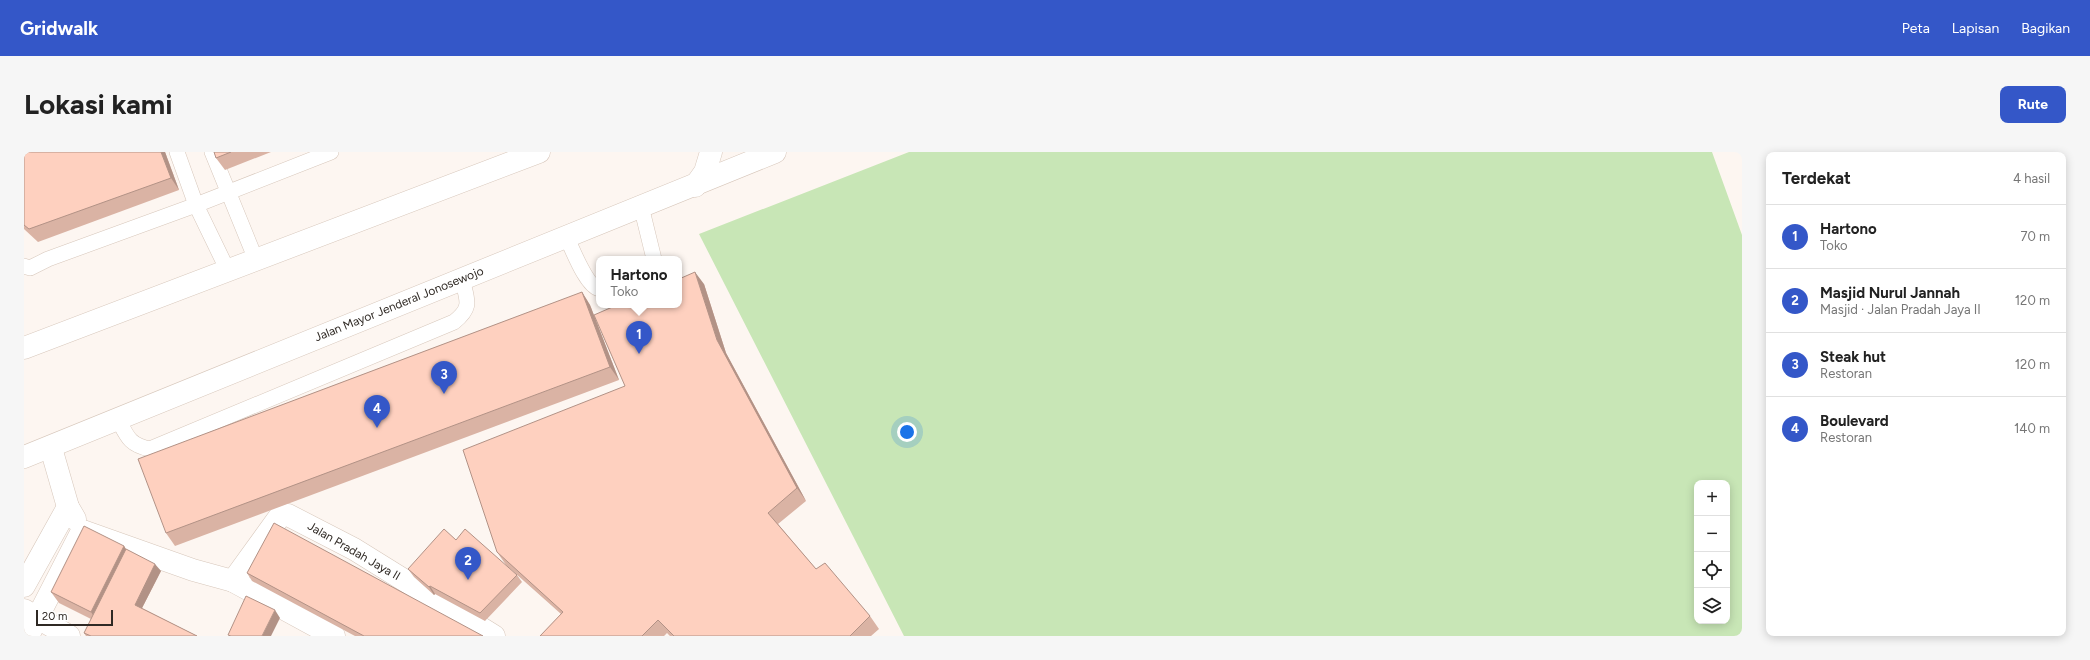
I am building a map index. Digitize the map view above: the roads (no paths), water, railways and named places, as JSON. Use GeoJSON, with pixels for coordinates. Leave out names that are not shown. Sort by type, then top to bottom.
{"type":"FeatureCollection","features":[{"type":"Feature","properties":{"kind":"main road"},"geometry":{"type":"LineString","coordinates":[[24,348],[539,152]]}},
{"type":"Feature","properties":{"kind":"main road"},"geometry":{"type":"LineString","coordinates":[[695,186],[704,172],[711,152]]}},
{"type":"Feature","properties":{"kind":"main road","name":"Jalan Mayor Jenderal Jonosewojo"},"geometry":{"type":"LineString","coordinates":[[24,457],[51,448],[118,419],[566,236],[695,186],[768,153]]}},
{"type":"Feature","properties":{"kind":"main road"},"geometry":{"type":"LineString","coordinates":[[51,448],[68,507],[82,531],[193,570],[233,581],[334,636]]}},
{"type":"Feature","properties":{"kind":"main road"},"geometry":{"type":"LineString","coordinates":[[24,586],[68,507]]}},
{"type":"Feature","properties":{"kind":"main road","name":"Jalan Pradah Jaya II"},"geometry":{"type":"LineString","coordinates":[[233,581],[280,516],[288,515],[354,549],[494,636]]}},
{"type":"Feature","properties":{"kind":"main road"},"geometry":{"type":"LineString","coordinates":[[69,636],[30,621],[82,531]]}},
{"type":"Feature","properties":{"kind":"lane"},"geometry":{"type":"LineString","coordinates":[[177,152],[196,205],[228,271]]}},
{"type":"Feature","properties":{"kind":"lane"},"geometry":{"type":"LineString","coordinates":[[212,152],[256,260]]}},
{"type":"Feature","properties":{"kind":"lane"},"geometry":{"type":"LineString","coordinates":[[24,266],[30,268],[48,259],[196,205],[331,152]]}},
{"type":"Feature","properties":{"kind":"lane"},"geometry":{"type":"LineString","coordinates":[[641,206],[653,256]]}},
{"type":"Feature","properties":{"kind":"lane"},"geometry":{"type":"LineString","coordinates":[[566,236],[589,282],[596,288]]}},
{"type":"Feature","properties":{"kind":"lane"},"geometry":{"type":"LineString","coordinates":[[118,419],[130,440],[138,447],[150,449],[454,322],[463,314],[468,304],[462,279]]}},
{"type":"Feature","properties":{"kind":"place","name":"Hartono"},"geometry":{"type":"Point","coordinates":[639,354]}},
{"type":"Feature","properties":{"kind":"place","name":"Steak hut"},"geometry":{"type":"Point","coordinates":[444,394]}},
{"type":"Feature","properties":{"kind":"place","name":"Boulevard"},"geometry":{"type":"Point","coordinates":[377,428]}},
{"type":"Feature","properties":{"kind":"place","name":"Masjid Nurul Jannah"},"geometry":{"type":"Point","coordinates":[468,580]}}]}
